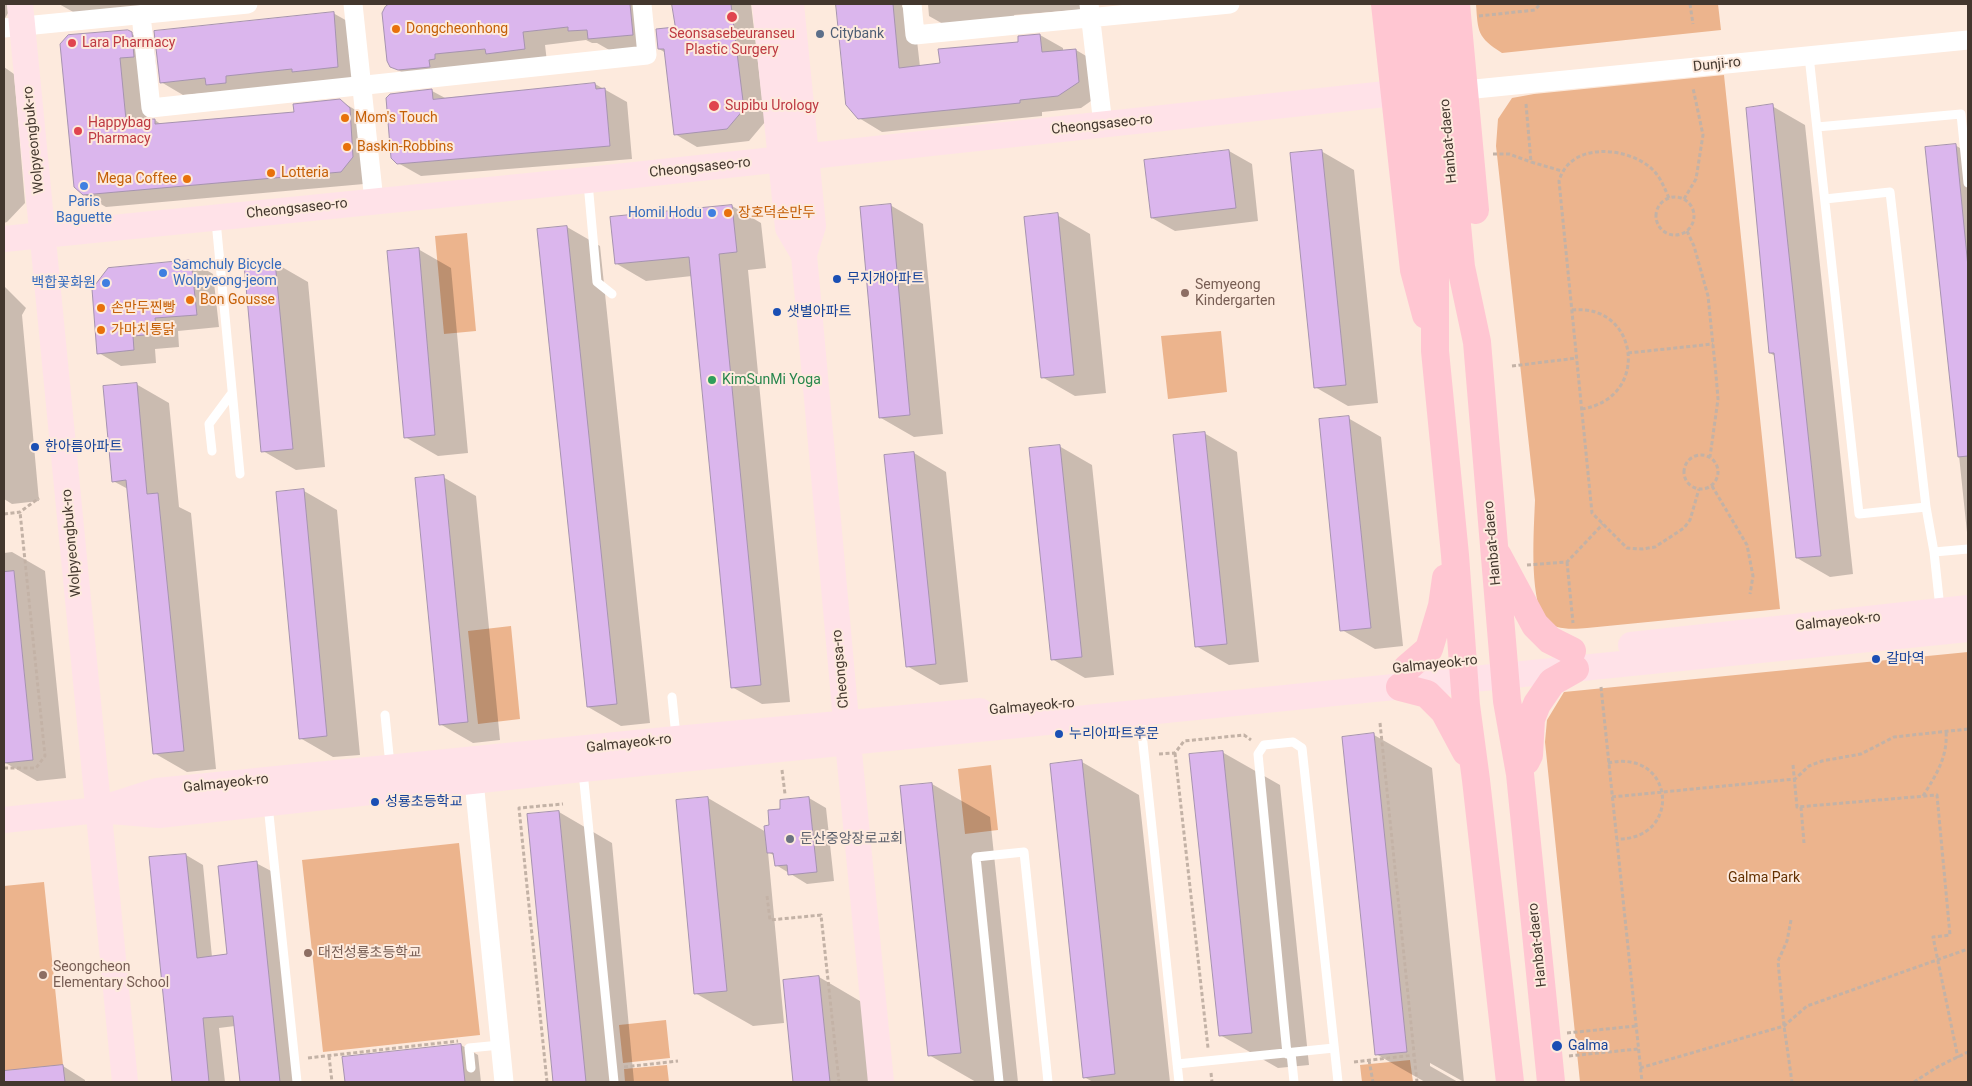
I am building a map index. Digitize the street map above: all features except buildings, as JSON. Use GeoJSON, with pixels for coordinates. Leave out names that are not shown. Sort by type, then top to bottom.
{"type":"FeatureCollection","features":[{"type":"Feature","properties":{"kind":"main road"},"geometry":{"type":"LineString","coordinates":[[1385,4],[1414,270],[1435,350]]}},
{"type":"Feature","properties":{"kind":"main road","name":"Hanbat-daero"},"geometry":{"type":"LineString","coordinates":[[1410,4],[1435,269],[1435,350],[1455,555],[1463,671],[1510,1082]]}},
{"type":"Feature","properties":{"kind":"main road","name":"Hanbat-daero"},"geometry":{"type":"LineString","coordinates":[[1436,4],[1461,267],[1477,342],[1507,700],[1520,774],[1551,1082]]}},
{"type":"Feature","properties":{"kind":"main road"},"geometry":{"type":"LineString","coordinates":[[1466,10],[1465,90],[1480,272],[1477,342]]}},
{"type":"Feature","properties":{"kind":"main road"},"geometry":{"type":"LineString","coordinates":[[1493,546],[1536,625],[1573,660],[1552,682],[1537,704],[1531,719],[1529,755],[1520,774]]}},
{"type":"Feature","properties":{"kind":"main road"},"geometry":{"type":"LineString","coordinates":[[1455,555],[1446,578],[1442,606],[1429,649],[1404,677],[1427,694],[1444,711],[1465,748],[1476,780]]}},
{"type":"Feature","properties":{"kind":"street"},"geometry":{"type":"LineString","coordinates":[[15,20],[141,14],[248,4]]}},
{"type":"Feature","properties":{"kind":"street"},"geometry":{"type":"LineString","coordinates":[[353,4],[374,201]]}},
{"type":"Feature","properties":{"kind":"street"},"geometry":{"type":"LineString","coordinates":[[141,14],[151,108],[648,55],[642,4]]}},
{"type":"Feature","properties":{"kind":"street","name":"Cheongsa-ro"},"geometry":{"type":"LineString","coordinates":[[765,4],[788,228],[804,255]]}},
{"type":"Feature","properties":{"kind":"street","name":"Cheongsa-ro"},"geometry":{"type":"LineString","coordinates":[[791,4],[813,226],[804,255],[881,1082]]}},
{"type":"Feature","properties":{"kind":"street"},"geometry":{"type":"LineString","coordinates":[[912,4],[915,35],[1090,11],[1230,4]]}},
{"type":"Feature","properties":{"kind":"street"},"geometry":{"type":"LineString","coordinates":[[1090,11],[1103,125]]}},
{"type":"Feature","properties":{"kind":"street","name":"Wolpyeongbuk-ro"},"geometry":{"type":"LineString","coordinates":[[15,20],[43,235],[125,1082]]}},
{"type":"Feature","properties":{"kind":"street","name":"Dunji-ro"},"geometry":{"type":"LineString","coordinates":[[1465,90],[1968,40]]}},
{"type":"Feature","properties":{"kind":"street","name":"Cheongsaseo-ro"},"geometry":{"type":"LineString","coordinates":[[4,238],[781,160],[1395,93]]}},
{"type":"Feature","properties":{"kind":"street","name":"Galmayeok-ro"},"geometry":{"type":"LineString","coordinates":[[1573,660],[1968,608]]}},
{"type":"Feature","properties":{"kind":"street","name":"Galmayeok-ro"},"geometry":{"type":"LineString","coordinates":[[4,820],[98,810],[159,814],[474,781],[582,769],[847,733],[1158,696],[1404,677],[1573,660],[1968,629]]}},
{"type":"Feature","properties":{"kind":"street","name":"Galmayeok-ro"},"geometry":{"type":"LineString","coordinates":[[98,810],[157,791],[676,739],[847,733],[1140,714],[1404,677]]}},
{"type":"Feature","properties":{"kind":"street"},"geometry":{"type":"LineString","coordinates":[[474,781],[504,1082]]}},
{"type":"Feature","properties":{"kind":"lane"},"geometry":{"type":"LineString","coordinates":[[1809,56],[1859,514],[1926,507]]}},
{"type":"Feature","properties":{"kind":"lane"},"geometry":{"type":"LineString","coordinates":[[1818,127],[1961,114],[1968,184]]}},
{"type":"Feature","properties":{"kind":"lane"},"geometry":{"type":"LineString","coordinates":[[588,180],[597,282],[612,294]]}},
{"type":"Feature","properties":{"kind":"lane"},"geometry":{"type":"LineString","coordinates":[[1825,199],[1890,192],[1926,507],[1934,552],[1940,611]]}},
{"type":"Feature","properties":{"kind":"lane"},"geometry":{"type":"LineString","coordinates":[[216,218],[240,474]]}},
{"type":"Feature","properties":{"kind":"lane"},"geometry":{"type":"LineString","coordinates":[[212,451],[209,424],[232,393]]}},
{"type":"Feature","properties":{"kind":"lane"},"geometry":{"type":"LineString","coordinates":[[1934,552],[1968,549]]}},
{"type":"Feature","properties":{"kind":"lane"},"geometry":{"type":"LineString","coordinates":[[672,698],[676,739]]}},
{"type":"Feature","properties":{"kind":"lane"},"geometry":{"type":"LineString","coordinates":[[1140,714],[1179,1082]]}},
{"type":"Feature","properties":{"kind":"lane"},"geometry":{"type":"LineString","coordinates":[[385,715],[390,768]]}},
{"type":"Feature","properties":{"kind":"lane"},"geometry":{"type":"LineString","coordinates":[[1294,1082],[1289,1054],[1258,754],[1264,745],[1293,742],[1302,748],[1338,1082]]}},
{"type":"Feature","properties":{"kind":"lane"},"geometry":{"type":"LineString","coordinates":[[582,769],[614,1082]]}},
{"type":"Feature","properties":{"kind":"lane"},"geometry":{"type":"LineString","coordinates":[[268,802],[297,1082]]}},
{"type":"Feature","properties":{"kind":"lane"},"geometry":{"type":"LineString","coordinates":[[999,1082],[976,857],[1024,852],[1048,1082]]}},
{"type":"Feature","properties":{"kind":"lane"},"geometry":{"type":"LineString","coordinates":[[471,1068],[469,1048],[500,1045]]}},
{"type":"Feature","properties":{"kind":"lane"},"geometry":{"type":"LineString","coordinates":[[1177,1064],[1334,1048]]}},
{"type":"Feature","properties":{"kind":"path"},"geometry":{"type":"LineString","coordinates":[[1466,10],[1536,10],[1540,4]]}},
{"type":"Feature","properties":{"kind":"path"},"geometry":{"type":"LineString","coordinates":[[1690,4],[1693,24]]}},
{"type":"Feature","properties":{"kind":"path"},"geometry":{"type":"LineString","coordinates":[[1684,199],[1696,180],[1703,135],[1693,88]]}},
{"type":"Feature","properties":{"kind":"path"},"geometry":{"type":"LineString","coordinates":[[1526,104],[1531,162]]}},
{"type":"Feature","properties":{"kind":"path"},"geometry":{"type":"LineString","coordinates":[[1669,198],[1661,181],[1650,168],[1636,159],[1616,152],[1599,151],[1584,154],[1571,161],[1562,171],[1559,181],[1592,513],[1627,548],[1642,549],[1655,547],[1684,528],[1690,520],[1699,489]]}},
{"type":"Feature","properties":{"kind":"path"},"geometry":{"type":"LineString","coordinates":[[1488,154],[1509,154],[1562,171]]}},
{"type":"Feature","properties":{"kind":"path"},"geometry":{"type":"LineString","coordinates":[[1674,197],[1689,202],[1694,214],[1691,226],[1681,234],[1668,234],[1658,225],[1656,212],[1663,201],[1669,198],[1674,197]]}},
{"type":"Feature","properties":{"kind":"path"},"geometry":{"type":"LineString","coordinates":[[1687,231],[1694,246],[1708,296],[1713,344],[1718,399],[1710,457]]}},
{"type":"Feature","properties":{"kind":"path"},"geometry":{"type":"LineString","coordinates":[[1572,310],[1589,310],[1609,319],[1625,340],[1628,353],[1628,369],[1618,390],[1601,404],[1582,409]]}},
{"type":"Feature","properties":{"kind":"path"},"geometry":{"type":"LineString","coordinates":[[1628,353],[1713,344]]}},
{"type":"Feature","properties":{"kind":"path"},"geometry":{"type":"LineString","coordinates":[[1512,366],[1577,358]]}},
{"type":"Feature","properties":{"kind":"path"},"geometry":{"type":"LineString","coordinates":[[1694,456],[1710,457],[1718,471],[1716,482],[1712,486],[1699,489],[1694,488],[1685,480],[1684,469],[1689,460],[1694,456]]}},
{"type":"Feature","properties":{"kind":"path"},"geometry":{"type":"LineString","coordinates":[[1712,486],[1747,546],[1753,576],[1750,594]]}},
{"type":"Feature","properties":{"kind":"path"},"geometry":{"type":"LineString","coordinates":[[4,514],[20,512],[39,498]]}},
{"type":"Feature","properties":{"kind":"path"},"geometry":{"type":"LineString","coordinates":[[4,768],[36,768],[45,756],[20,512]]}},
{"type":"Feature","properties":{"kind":"path"},"geometry":{"type":"LineString","coordinates":[[1524,565],[1567,562],[1603,524]]}},
{"type":"Feature","properties":{"kind":"path"},"geometry":{"type":"LineString","coordinates":[[1567,562],[1573,623]]}},
{"type":"Feature","properties":{"kind":"path"},"geometry":{"type":"LineString","coordinates":[[1600,682],[1642,1082]]}},
{"type":"Feature","properties":{"kind":"path"},"geometry":{"type":"LineString","coordinates":[[1380,723],[1417,1082]]}},
{"type":"Feature","properties":{"kind":"path"},"geometry":{"type":"LineString","coordinates":[[1612,797],[1795,779],[1810,766],[1822,761],[1861,754],[1894,737],[1968,729]]}},
{"type":"Feature","properties":{"kind":"path"},"geometry":{"type":"LineString","coordinates":[[1923,797],[1940,768],[1947,745],[1946,731]]}},
{"type":"Feature","properties":{"kind":"path"},"geometry":{"type":"LineString","coordinates":[[1208,1048],[1175,752],[1184,740],[1244,736],[1254,742]]}},
{"type":"Feature","properties":{"kind":"path"},"geometry":{"type":"LineString","coordinates":[[1159,754],[1175,752]]}},
{"type":"Feature","properties":{"kind":"path"},"geometry":{"type":"LineString","coordinates":[[1608,763],[1622,760],[1633,761],[1643,765],[1657,778],[1662,792],[1663,802],[1657,822],[1638,837],[1628,840],[1617,839]]}},
{"type":"Feature","properties":{"kind":"path"},"geometry":{"type":"LineString","coordinates":[[1793,764],[1797,807],[1937,796],[1950,935],[1933,937],[1958,1058]]}},
{"type":"Feature","properties":{"kind":"path"},"geometry":{"type":"LineString","coordinates":[[782,767],[785,794]]}},
{"type":"Feature","properties":{"kind":"path"},"geometry":{"type":"LineString","coordinates":[[547,1082],[520,808],[564,804]]}},
{"type":"Feature","properties":{"kind":"path"},"geometry":{"type":"LineString","coordinates":[[1801,807],[1804,843]]}},
{"type":"Feature","properties":{"kind":"path"},"geometry":{"type":"LineString","coordinates":[[767,896],[770,920],[821,915],[839,1082]]}},
{"type":"Feature","properties":{"kind":"path"},"geometry":{"type":"LineString","coordinates":[[1791,920],[1787,940],[1778,961],[1784,1026],[1792,1082]]}},
{"type":"Feature","properties":{"kind":"path"},"geometry":{"type":"LineString","coordinates":[[1640,1068],[1784,1026],[1807,1006],[1968,949]]}},
{"type":"Feature","properties":{"kind":"path"},"geometry":{"type":"LineString","coordinates":[[1564,1033],[1636,1026]]}},
{"type":"Feature","properties":{"kind":"path"},"geometry":{"type":"LineString","coordinates":[[294,1059],[460,1041],[469,1048]]}},
{"type":"Feature","properties":{"kind":"path"},"geometry":{"type":"LineString","coordinates":[[1566,1056],[1638,1048]]}},
{"type":"Feature","properties":{"kind":"path"},"geometry":{"type":"LineString","coordinates":[[1914,1082],[1939,1066],[1968,1052]]}},
{"type":"Feature","properties":{"kind":"path"},"geometry":{"type":"LineString","coordinates":[[1354,1062],[1414,1055]]}},
{"type":"Feature","properties":{"kind":"path"},"geometry":{"type":"LineString","coordinates":[[329,1056],[332,1082]]}},
{"type":"Feature","properties":{"kind":"path"},"geometry":{"type":"LineString","coordinates":[[1369,1060],[1374,1082]]}},
{"type":"Feature","properties":{"kind":"path"},"geometry":{"type":"LineString","coordinates":[[624,1067],[678,1061]]}},
{"type":"Feature","properties":{"kind":"path"},"geometry":{"type":"LineString","coordinates":[[1210,1073],[1212,1082]]}},
{"type":"Feature","properties":{"kind":"green space"},"geometry":{"type":"Polygon","coordinates":[[[1476,4],[1718,4],[1721,30],[1502,53],[1488,43],[1480,33],[1476,4]]]}},
{"type":"Feature","properties":{"kind":"green space"},"geometry":{"type":"Polygon","coordinates":[[[1724,75],[1780,609],[1587,628],[1570,629],[1558,627],[1544,618],[1539,607],[1534,578],[1535,500],[1496,146],[1498,119],[1512,98],[1534,94],[1724,75]]]}},
{"type":"Feature","properties":{"kind":"green space"},"geometry":{"type":"Polygon","coordinates":[[[467,233],[476,331],[444,334],[435,236],[467,233]]]}},
{"type":"Feature","properties":{"kind":"green space"},"geometry":{"type":"Polygon","coordinates":[[[1221,331],[1227,392],[1168,399],[1161,336],[1221,331]]]}},
{"type":"Feature","properties":{"kind":"green space"},"geometry":{"type":"Polygon","coordinates":[[[511,626],[520,719],[478,724],[468,631],[511,626]]]}},
{"type":"Feature","properties":{"kind":"green space","name":"Galma Park"},"geometry":{"type":"Polygon","coordinates":[[[1968,652],[1968,1082],[1580,1082],[1545,742],[1547,720],[1564,692],[1968,652]]]}},
{"type":"Feature","properties":{"kind":"green space"},"geometry":{"type":"Polygon","coordinates":[[[991,765],[998,830],[965,834],[958,769],[991,765]]]}},
{"type":"Feature","properties":{"kind":"green space"},"geometry":{"type":"Polygon","coordinates":[[[459,843],[480,1035],[323,1052],[302,860],[459,843]]]}},
{"type":"Feature","properties":{"kind":"green space"},"geometry":{"type":"Polygon","coordinates":[[[44,882],[63,1065],[4,1071],[4,886],[44,882]]]}},
{"type":"Feature","properties":{"kind":"green space"},"geometry":{"type":"Polygon","coordinates":[[[666,1020],[670,1058],[623,1063],[619,1025],[666,1020]]]}},
{"type":"Feature","properties":{"kind":"green space"},"geometry":{"type":"Polygon","coordinates":[[[1410,1060],[1413,1082],[1362,1082],[1360,1065],[1410,1060]]]}},
{"type":"Feature","properties":{"kind":"green space"},"geometry":{"type":"Polygon","coordinates":[[[667,1065],[669,1082],[625,1082],[624,1069],[667,1065]]]}},
{"type":"Feature","properties":{"kind":"place","name":"Seonsasebeuranseu Plastic Surgery"},"geometry":{"type":"Point","coordinates":[732,17]}},
{"type":"Feature","properties":{"kind":"place","name":"Dongcheonhong"},"geometry":{"type":"Point","coordinates":[396,29]}},
{"type":"Feature","properties":{"kind":"place","name":"Citybank"},"geometry":{"type":"Point","coordinates":[820,34]}},
{"type":"Feature","properties":{"kind":"place","name":"Lara Pharmacy"},"geometry":{"type":"Point","coordinates":[72,43]}},
{"type":"Feature","properties":{"kind":"place","name":"Supibu Urology"},"geometry":{"type":"Point","coordinates":[714,106]}},
{"type":"Feature","properties":{"kind":"place","name":"Mom's Touch"},"geometry":{"type":"Point","coordinates":[345,118]}},
{"type":"Feature","properties":{"kind":"place","name":"Happybag Pharmacy"},"geometry":{"type":"Point","coordinates":[78,131]}},
{"type":"Feature","properties":{"kind":"place","name":"Baskin-Robbins"},"geometry":{"type":"Point","coordinates":[347,147]}},
{"type":"Feature","properties":{"kind":"place","name":"Lotteria"},"geometry":{"type":"Point","coordinates":[271,173]}},
{"type":"Feature","properties":{"kind":"place","name":"Mega Coffee"},"geometry":{"type":"Point","coordinates":[187,179]}},
{"type":"Feature","properties":{"kind":"place","name":"Paris Baguette"},"geometry":{"type":"Point","coordinates":[84,186]}},
{"type":"Feature","properties":{"kind":"place","name":"Homil Hodu"},"geometry":{"type":"Point","coordinates":[712,213]}},
{"type":"Feature","properties":{"kind":"place","name":"장호덕손만두"},"geometry":{"type":"Point","coordinates":[728,213]}},
{"type":"Feature","properties":{"kind":"place","name":"Samchuly Bicycle Wolpyeong-jeom"},"geometry":{"type":"Point","coordinates":[163,273]}},
{"type":"Feature","properties":{"kind":"place","name":"무지개아파트"},"geometry":{"type":"Point","coordinates":[837,279]}},
{"type":"Feature","properties":{"kind":"place","name":"백합꽃화원"},"geometry":{"type":"Point","coordinates":[106,283]}},
{"type":"Feature","properties":{"kind":"place","name":"Semyeong Kindergarten"},"geometry":{"type":"Point","coordinates":[1185,293]}},
{"type":"Feature","properties":{"kind":"place","name":"Bon Gousse"},"geometry":{"type":"Point","coordinates":[190,300]}},
{"type":"Feature","properties":{"kind":"place","name":"손만두찐빵"},"geometry":{"type":"Point","coordinates":[101,308]}},
{"type":"Feature","properties":{"kind":"place","name":"샛별아파트"},"geometry":{"type":"Point","coordinates":[777,312]}},
{"type":"Feature","properties":{"kind":"place","name":"가마치통닭"},"geometry":{"type":"Point","coordinates":[101,330]}},
{"type":"Feature","properties":{"kind":"place","name":"KimSunMi Yoga"},"geometry":{"type":"Point","coordinates":[712,380]}},
{"type":"Feature","properties":{"kind":"place","name":"한아름아파트"},"geometry":{"type":"Point","coordinates":[35,447]}},
{"type":"Feature","properties":{"kind":"place","name":"갈마역"},"geometry":{"type":"Point","coordinates":[1876,659]}},
{"type":"Feature","properties":{"kind":"place","name":"누리아파트후문"},"geometry":{"type":"Point","coordinates":[1059,734]}},
{"type":"Feature","properties":{"kind":"place","name":"성룡초등학교"},"geometry":{"type":"Point","coordinates":[375,802]}},
{"type":"Feature","properties":{"kind":"place","name":"둔산중앙장로교회"},"geometry":{"type":"Point","coordinates":[790,839]}},
{"type":"Feature","properties":{"kind":"place","name":"대전성룡초등학교"},"geometry":{"type":"Point","coordinates":[308,953]}},
{"type":"Feature","properties":{"kind":"place","name":"Seongcheon Elementary School"},"geometry":{"type":"Point","coordinates":[43,975]}},
{"type":"Feature","properties":{"kind":"place","name":"Galma"},"geometry":{"type":"Point","coordinates":[1557,1046]}}]}
